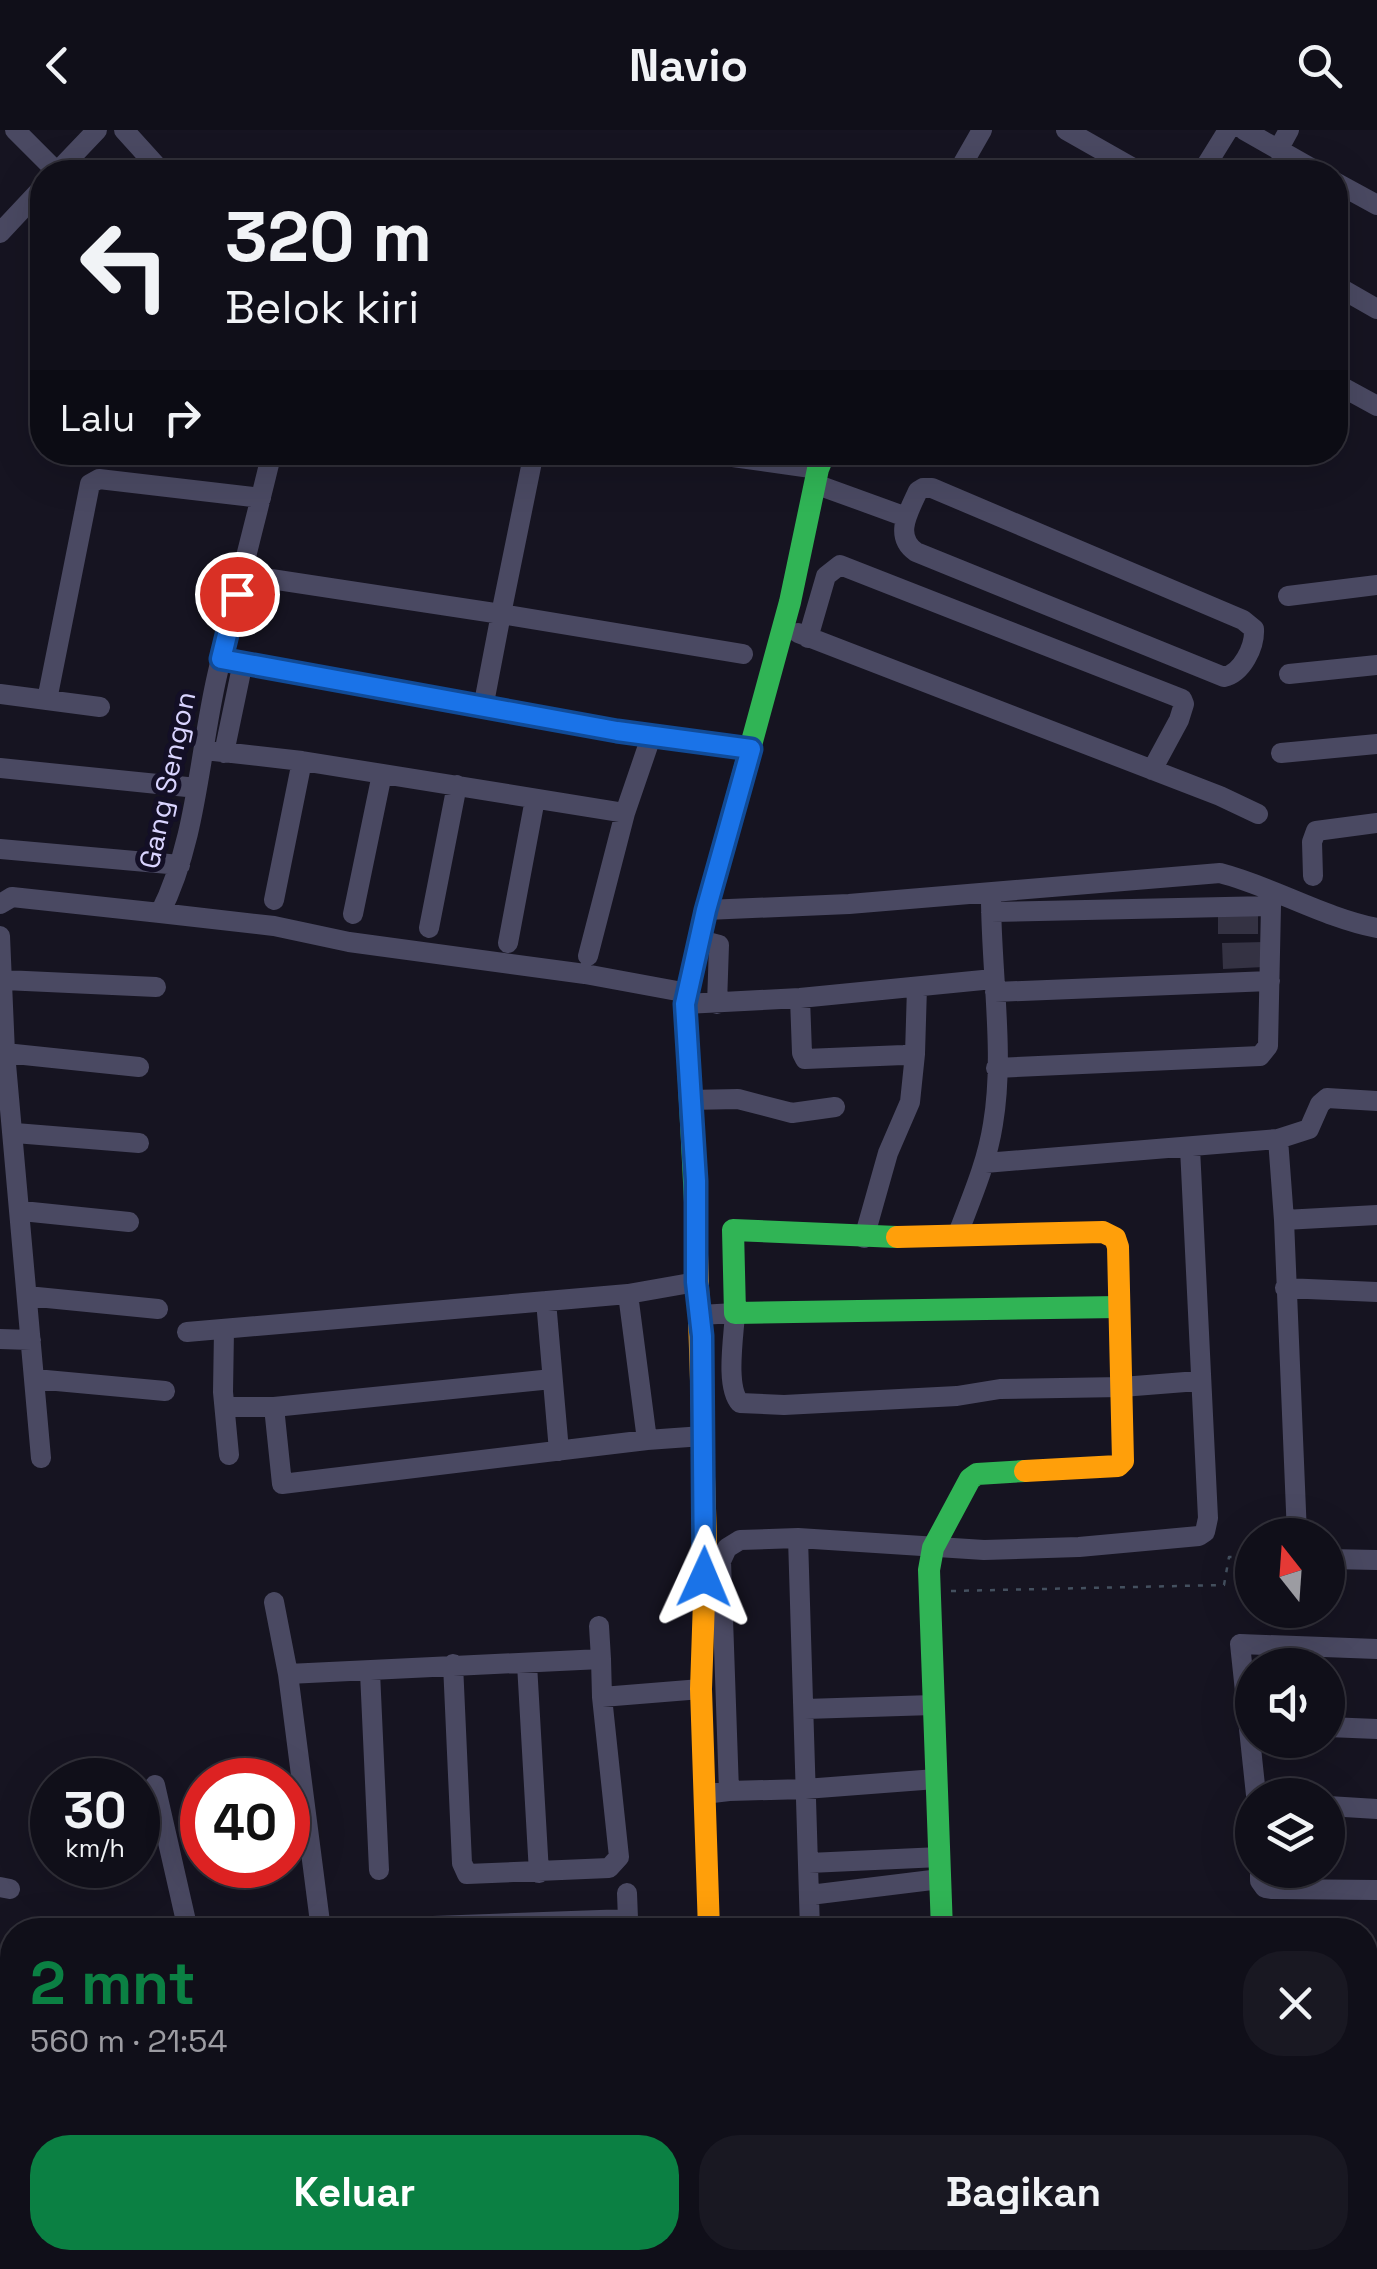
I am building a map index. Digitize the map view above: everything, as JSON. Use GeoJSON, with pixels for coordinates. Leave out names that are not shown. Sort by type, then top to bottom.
{"type":"FeatureCollection","features":[{"type":"Feature","properties":{"kind":"street"},"geometry":{"type":"LineString","coordinates":[[14,130],[45,160]]}},
{"type":"Feature","properties":{"kind":"street"},"geometry":{"type":"LineString","coordinates":[[68,160],[97,130]]}},
{"type":"Feature","properties":{"kind":"street"},"geometry":{"type":"LineString","coordinates":[[124,130],[151,160]]}},
{"type":"Feature","properties":{"kind":"street"},"geometry":{"type":"LineString","coordinates":[[966,160],[982,130]]}},
{"type":"Feature","properties":{"kind":"street"},"geometry":{"type":"LineString","coordinates":[[1066,130],[1119,160]]}},
{"type":"Feature","properties":{"kind":"street"},"geometry":{"type":"LineString","coordinates":[[1209,160],[1228,130]]}},
{"type":"Feature","properties":{"kind":"street"},"geometry":{"type":"LineString","coordinates":[[1244,130],[1296,160]]}},
{"type":"Feature","properties":{"kind":"street"},"geometry":{"type":"LineString","coordinates":[[1278,150],[1290,130]]}},
{"type":"Feature","properties":{"kind":"street"},"geometry":{"type":"LineString","coordinates":[[1348,189],[1377,205]]}},
{"type":"Feature","properties":{"kind":"street"},"geometry":{"type":"LineString","coordinates":[[2,228],[30,200]]}},
{"type":"Feature","properties":{"kind":"street"},"geometry":{"type":"LineString","coordinates":[[1348,292],[1377,309]]}},
{"type":"Feature","properties":{"kind":"street"},"geometry":{"type":"LineString","coordinates":[[1348,390],[1377,406]]}},
{"type":"Feature","properties":{"kind":"street","name":"Gang Sengon"},"geometry":{"type":"LineString","coordinates":[[164,905],[180,865],[196,788],[215,752],[221,659],[269,465]]}},
{"type":"Feature","properties":{"kind":"street"},"geometry":{"type":"LineString","coordinates":[[483,708],[531,465]]}},
{"type":"Feature","properties":{"kind":"street"},"geometry":{"type":"LineString","coordinates":[[790,465],[819,469],[906,516]]}},
{"type":"Feature","properties":{"kind":"street"},"geometry":{"type":"LineString","coordinates":[[709,1918],[702,1690],[706,1540],[696,1181],[686,999],[783,625],[819,469]]}},
{"type":"Feature","properties":{"kind":"street"},"geometry":{"type":"LineString","coordinates":[[47,700],[90,484],[99,479],[261,498]]}},
{"type":"Feature","properties":{"kind":"street"},"geometry":{"type":"LineString","coordinates":[[932,488],[1232,614],[1254,629],[1255,637],[1240,670],[1224,677],[916,552],[905,540],[906,516],[918,491],[932,488]]}},
{"type":"Feature","properties":{"kind":"street"},"geometry":{"type":"LineString","coordinates":[[808,638],[826,576],[840,565],[1182,700],[1179,720],[1152,770]]}},
{"type":"Feature","properties":{"kind":"street"},"geometry":{"type":"LineString","coordinates":[[272,578],[743,654]]}},
{"type":"Feature","properties":{"kind":"street"},"geometry":{"type":"LineString","coordinates":[[1288,596],[1377,586]]}},
{"type":"Feature","properties":{"kind":"street"},"geometry":{"type":"LineString","coordinates":[[783,625],[1258,814]]}},
{"type":"Feature","properties":{"kind":"street"},"geometry":{"type":"LineString","coordinates":[[221,659],[483,708],[751,749]]}},
{"type":"Feature","properties":{"kind":"street"},"geometry":{"type":"LineString","coordinates":[[243,662],[215,752],[302,760],[625,813]]}},
{"type":"Feature","properties":{"kind":"street"},"geometry":{"type":"LineString","coordinates":[[1289,674],[1377,665]]}},
{"type":"Feature","properties":{"kind":"street"},"geometry":{"type":"LineString","coordinates":[[0,694],[100,707]]}},
{"type":"Feature","properties":{"kind":"street"},"geometry":{"type":"LineString","coordinates":[[588,956],[625,813],[651,736]]}},
{"type":"Feature","properties":{"kind":"street"},"geometry":{"type":"LineString","coordinates":[[1281,754],[1377,744]]}},
{"type":"Feature","properties":{"kind":"street"},"geometry":{"type":"LineString","coordinates":[[274,900],[302,760]]}},
{"type":"Feature","properties":{"kind":"street"},"geometry":{"type":"LineString","coordinates":[[0,768],[196,788]]}},
{"type":"Feature","properties":{"kind":"street"},"geometry":{"type":"LineString","coordinates":[[353,914],[382,774]]}},
{"type":"Feature","properties":{"kind":"street"},"geometry":{"type":"LineString","coordinates":[[429,928],[457,785]]}},
{"type":"Feature","properties":{"kind":"street"},"geometry":{"type":"LineString","coordinates":[[508,943],[535,799]]}},
{"type":"Feature","properties":{"kind":"street"},"geometry":{"type":"LineString","coordinates":[[1313,876],[1312,842],[1316,830],[1377,823]]}},
{"type":"Feature","properties":{"kind":"street"},"geometry":{"type":"LineString","coordinates":[[0,849],[180,865]]}},
{"type":"Feature","properties":{"kind":"street"},"geometry":{"type":"LineString","coordinates":[[991,901],[1220,873],[1258,883],[1353,923],[1377,928]]}},
{"type":"Feature","properties":{"kind":"street"},"geometry":{"type":"LineString","coordinates":[[0,904],[12,897],[164,905],[348,942],[584,974],[717,1004],[917,987],[1270,981]]}},
{"type":"Feature","properties":{"kind":"street"},"geometry":{"type":"LineString","coordinates":[[706,910],[991,901],[1271,906],[1268,1046],[1254,1059],[996,1068]]}},
{"type":"Feature","properties":{"kind":"street"},"geometry":{"type":"LineString","coordinates":[[957,1236],[985,1162],[994,1122],[991,901]]}},
{"type":"Feature","properties":{"kind":"street"},"geometry":{"type":"LineString","coordinates":[[0,936],[6,1053],[41,1458]]}},
{"type":"Feature","properties":{"kind":"street"},"geometry":{"type":"LineString","coordinates":[[700,940],[719,945],[717,1004]]}},
{"type":"Feature","properties":{"kind":"street"},"geometry":{"type":"LineString","coordinates":[[4,980],[156,987]]}},
{"type":"Feature","properties":{"kind":"street"},"geometry":{"type":"LineString","coordinates":[[864,1238],[888,1153],[910,1102],[916,1054],[917,987]]}},
{"type":"Feature","properties":{"kind":"street"},"geometry":{"type":"LineString","coordinates":[[800,998],[805,1060],[916,1054]]}},
{"type":"Feature","properties":{"kind":"street"},"geometry":{"type":"LineString","coordinates":[[6,1053],[139,1067]]}},
{"type":"Feature","properties":{"kind":"street"},"geometry":{"type":"LineString","coordinates":[[985,1162],[1278,1139],[1309,1129],[1320,1104],[1327,1098],[1377,1101]]}},
{"type":"Feature","properties":{"kind":"street"},"geometry":{"type":"LineString","coordinates":[[689,1100],[738,1099],[792,1114],[835,1108]]}},
{"type":"Feature","properties":{"kind":"street"},"geometry":{"type":"LineString","coordinates":[[14,1134],[138,1143]]}},
{"type":"Feature","properties":{"kind":"street"},"geometry":{"type":"LineString","coordinates":[[1278,1139],[1295,1518]]}},
{"type":"Feature","properties":{"kind":"street"},"geometry":{"type":"LineString","coordinates":[[728,1791],[721,1561],[727,1548],[740,1540],[798,1538],[984,1550],[1079,1547],[1199,1536],[1205,1532],[1208,1518],[1198,1381],[1190,1148]]}},
{"type":"Feature","properties":{"kind":"street"},"geometry":{"type":"LineString","coordinates":[[22,1211],[129,1222]]}},
{"type":"Feature","properties":{"kind":"street"},"geometry":{"type":"LineString","coordinates":[[1284,1220],[1377,1216]]}},
{"type":"Feature","properties":{"kind":"street"},"geometry":{"type":"LineString","coordinates":[[942,1918],[929,1570],[933,1548],[970,1478],[977,1474],[1118,1466],[1123,1460],[1122,1387],[1118,1248],[1115,1238],[1103,1232],[864,1238],[732,1230],[732,1384],[740,1403],[784,1405],[956,1396],[1000,1389],[1122,1387],[1198,1381]]}},
{"type":"Feature","properties":{"kind":"street"},"geometry":{"type":"LineString","coordinates":[[187,1332],[628,1294],[696,1282]]}},
{"type":"Feature","properties":{"kind":"street"},"geometry":{"type":"LineString","coordinates":[[1286,1288],[1377,1292]]}},
{"type":"Feature","properties":{"kind":"street"},"geometry":{"type":"LineString","coordinates":[[628,1294],[648,1440]]}},
{"type":"Feature","properties":{"kind":"street"},"geometry":{"type":"LineString","coordinates":[[27,1296],[158,1308]]}},
{"type":"Feature","properties":{"kind":"street"},"geometry":{"type":"LineString","coordinates":[[546,1301],[559,1450]]}},
{"type":"Feature","properties":{"kind":"street"},"geometry":{"type":"LineString","coordinates":[[700,1314],[1119,1306]]}},
{"type":"Feature","properties":{"kind":"street"},"geometry":{"type":"LineString","coordinates":[[224,1330],[229,1455]]}},
{"type":"Feature","properties":{"kind":"street"},"geometry":{"type":"LineString","coordinates":[[0,1339],[31,1340]]}},
{"type":"Feature","properties":{"kind":"street"},"geometry":{"type":"LineString","coordinates":[[35,1379],[165,1391]]}},
{"type":"Feature","properties":{"kind":"street"},"geometry":{"type":"LineString","coordinates":[[225,1407],[274,1407],[552,1379]]}},
{"type":"Feature","properties":{"kind":"street"},"geometry":{"type":"LineString","coordinates":[[274,1407],[282,1484],[703,1436]]}},
{"type":"Feature","properties":{"kind":"street"},"geometry":{"type":"LineString","coordinates":[[798,1538],[810,1918]]}},
{"type":"Feature","properties":{"kind":"street"},"geometry":{"type":"LineString","coordinates":[[1345,1559],[1377,1560]]}},
{"type":"Feature","properties":{"kind":"street"},"geometry":{"type":"LineString","coordinates":[[274,1602],[288,1674],[318,1918]]}},
{"type":"Feature","properties":{"kind":"street"},"geometry":{"type":"LineString","coordinates":[[453,1664],[462,1863],[467,1874],[539,1874],[609,1868],[620,1856],[602,1697],[599,1626]]}},
{"type":"Feature","properties":{"kind":"street"},"geometry":{"type":"LineString","coordinates":[[1241,1648],[1243,1642],[1377,1649]]}},
{"type":"Feature","properties":{"kind":"street"},"geometry":{"type":"LineString","coordinates":[[288,1674],[601,1660]]}},
{"type":"Feature","properties":{"kind":"street"},"geometry":{"type":"LineString","coordinates":[[526,1664],[539,1874]]}},
{"type":"Feature","properties":{"kind":"street"},"geometry":{"type":"LineString","coordinates":[[370,1672],[380,1870]]}},
{"type":"Feature","properties":{"kind":"street"},"geometry":{"type":"LineString","coordinates":[[602,1697],[702,1690]]}},
{"type":"Feature","properties":{"kind":"street"},"geometry":{"type":"LineString","coordinates":[[805,1709],[934,1705]]}},
{"type":"Feature","properties":{"kind":"street"},"geometry":{"type":"LineString","coordinates":[[1345,1728],[1377,1729]]}},
{"type":"Feature","properties":{"kind":"street"},"geometry":{"type":"LineString","coordinates":[[704,1794],[936,1779]]}},
{"type":"Feature","properties":{"kind":"street"},"geometry":{"type":"LineString","coordinates":[[160,1807],[185,1918]]}},
{"type":"Feature","properties":{"kind":"street"},"geometry":{"type":"LineString","coordinates":[[1345,1807],[1377,1809]]}},
{"type":"Feature","properties":{"kind":"street"},"geometry":{"type":"LineString","coordinates":[[809,1863],[940,1868]]}},
{"type":"Feature","properties":{"kind":"street"},"geometry":{"type":"LineString","coordinates":[[810,1895],[940,1868]]}},
{"type":"Feature","properties":{"kind":"street"},"geometry":{"type":"LineString","coordinates":[[1264,1888],[1377,1890]]}},
{"type":"Feature","properties":{"kind":"street"},"geometry":{"type":"LineString","coordinates":[[627,1893],[628,1918]]}},
{"type":"Feature","properties":{"kind":"path"},"geometry":{"type":"LineString","coordinates":[[930,1592],[1224,1585],[1230,1558],[1235,1558]]}},
{"type":"Feature","properties":{"kind":"building"},"geometry":{"type":"Polygon","coordinates":[[[1218,908],[1258,908],[1258,934],[1218,934],[1218,908]]]}},
{"type":"Feature","properties":{"kind":"building"},"geometry":{"type":"Polygon","coordinates":[[[1264,942],[1264,967],[1223,969],[1222,943],[1264,942]]]}},
{"type":"Feature","properties":{"kind":"traffic: fast"},"geometry":{"type":"LineString","coordinates":[[696,1222],[685,1004],[706,910],[790,602],[820,465]]}},
{"type":"Feature","properties":{"kind":"traffic: fast"},"geometry":{"type":"LineString","coordinates":[[897,1237],[733,1230],[735,1313],[1119,1307]]}},
{"type":"Feature","properties":{"kind":"traffic: fast"},"geometry":{"type":"LineString","coordinates":[[942,1918],[929,1570],[933,1548],[970,1479],[977,1474],[1025,1471]]}},
{"type":"Feature","properties":{"kind":"traffic: slow"},"geometry":{"type":"LineString","coordinates":[[696,1222],[706,1540],[701,1689],[709,1918]]}},
{"type":"Feature","properties":{"kind":"traffic: slow"},"geometry":{"type":"LineString","coordinates":[[897,1237],[1103,1232],[1115,1238],[1123,1461],[1118,1466],[1025,1471]]}},
{"type":"Feature","properties":{"kind":"route"},"geometry":{"type":"LineString","coordinates":[[237,594],[221,659],[617,731],[751,749],[706,910],[685,1004],[696,1181],[696,1282],[702,1336],[704,1577]]}}]}
